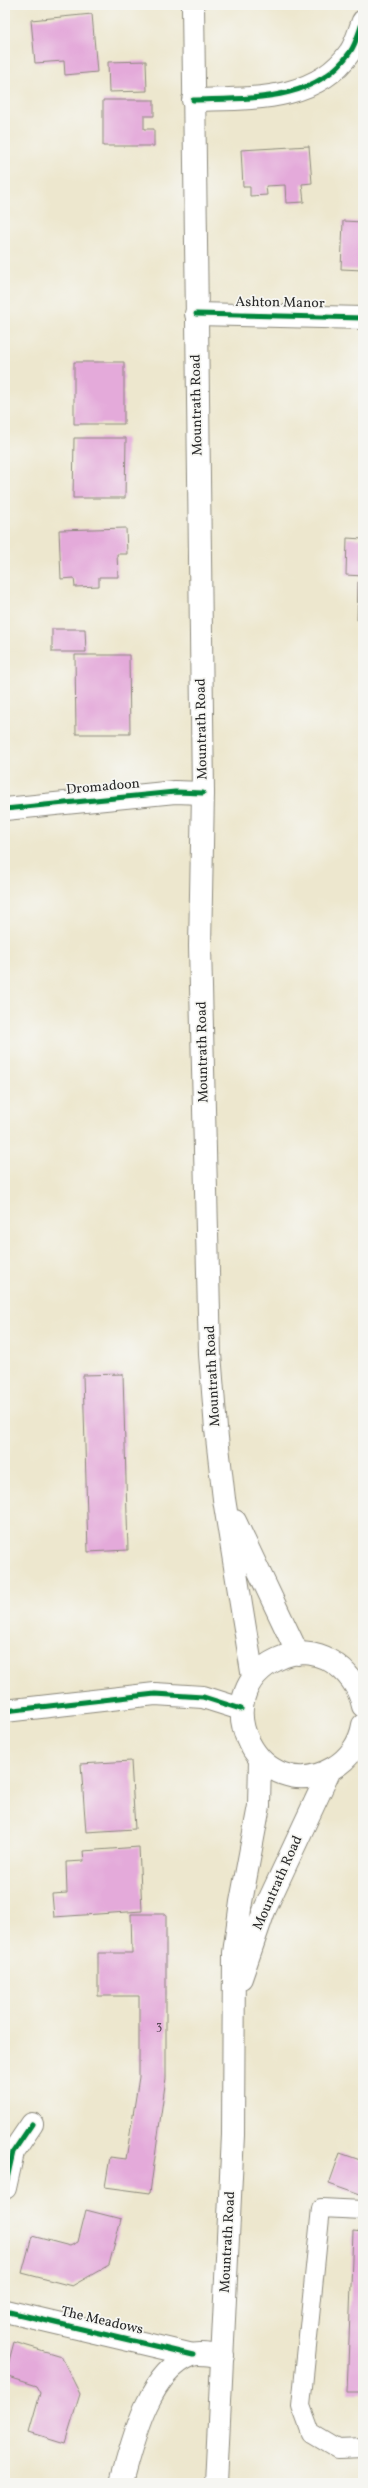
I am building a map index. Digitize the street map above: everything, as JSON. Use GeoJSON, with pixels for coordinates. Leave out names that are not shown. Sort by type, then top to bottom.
{"type":"FeatureCollection","features":[{"type":"Feature","properties":{"kind":"main road","name":"Mountrath Road"},"geometry":{"type":"LineString","coordinates":[[193,5],[202,793],[200,946],[210,1354],[216,1429],[224,1499],[254,1678]]}},
{"type":"Feature","properties":{"kind":"main road"},"geometry":{"type":"LineString","coordinates":[[193,100],[250,97],[302,90],[326,78],[351,52],[363,21]]}},
{"type":"Feature","properties":{"kind":"main road","name":"Ashton Manor"},"geometry":{"type":"LineString","coordinates":[[196,314],[363,318]]}},
{"type":"Feature","properties":{"kind":"main road","name":"Dromadoon"},"geometry":{"type":"LineString","coordinates":[[5,809],[175,792],[202,793]]}},
{"type":"Feature","properties":{"kind":"main road","name":"Mountrath Road"},"geometry":{"type":"LineString","coordinates":[[224,1499],[298,1654]]}},
{"type":"Feature","properties":{"kind":"main road"},"geometry":{"type":"LineString","coordinates":[[363,1706],[354,1682],[353,1670],[317,1655],[298,1654],[273,1661],[254,1678],[245,1693],[241,1709],[245,1737],[260,1760],[276,1771],[294,1776],[312,1776],[330,1770],[357,1749],[363,1725]]}},
{"type":"Feature","properties":{"kind":"main road"},"geometry":{"type":"LineString","coordinates":[[5,1711],[155,1694],[203,1697],[241,1709]]}},
{"type":"Feature","properties":{"kind":"main road","name":"Mountrath Road"},"geometry":{"type":"LineString","coordinates":[[216,2483],[233,2135],[235,2000],[234,1953],[241,1902],[259,1806],[260,1760]]}},
{"type":"Feature","properties":{"kind":"main road","name":"Mountrath Road"},"geometry":{"type":"LineString","coordinates":[[235,2000],[247,1958],[264,1911],[330,1770]]}},
{"type":"Feature","properties":{"kind":"main road"},"geometry":{"type":"LineString","coordinates":[[5,2188],[13,2152],[32,2124]]}},
{"type":"Feature","properties":{"kind":"main road","name":"The Meadows"},"geometry":{"type":"LineString","coordinates":[[5,2310],[193,2355],[223,2356]]}},
{"type":"Feature","properties":{"kind":"main road"},"geometry":{"type":"LineString","coordinates":[[121,2483],[138,2424],[151,2398],[171,2368],[193,2355]]}},
{"type":"Feature","properties":{"kind":"lane"},"geometry":{"type":"LineString","coordinates":[[363,2210],[321,2208],[301,2406],[311,2433],[338,2449],[363,2448]]}},
{"type":"Feature","properties":{"kind":"building"},"geometry":{"type":"Polygon","coordinates":[[[92,14],[97,72],[65,75],[64,61],[35,63],[31,20],[92,14]]]}},
{"type":"Feature","properties":{"kind":"building"},"geometry":{"type":"Polygon","coordinates":[[[146,61],[147,91],[109,92],[108,62],[146,61]]]}},
{"type":"Feature","properties":{"kind":"building"},"geometry":{"type":"Polygon","coordinates":[[[103,100],[154,100],[154,116],[144,116],[144,129],[154,129],[154,146],[103,146],[103,100]]]}},
{"type":"Feature","properties":{"kind":"building"},"geometry":{"type":"Polygon","coordinates":[[[309,146],[312,183],[302,184],[304,202],[286,203],[285,185],[266,186],[267,195],[250,196],[250,187],[243,187],[241,150],[309,146]]]}},
{"type":"Feature","properties":{"kind":"building"},"geometry":{"type":"Polygon","coordinates":[[[343,221],[363,222],[363,270],[341,269],[343,221]]]}},
{"type":"Feature","properties":{"kind":"building"},"geometry":{"type":"Polygon","coordinates":[[[74,362],[124,362],[124,424],[74,424],[74,362]]]}},
{"type":"Feature","properties":{"kind":"building"},"geometry":{"type":"Polygon","coordinates":[[[74,438],[126,438],[125,498],[73,498],[74,438]]]}},
{"type":"Feature","properties":{"kind":"building"},"geometry":{"type":"Polygon","coordinates":[[[126,528],[127,554],[117,554],[118,577],[99,577],[99,586],[75,587],[74,578],[61,579],[59,530],[126,528]]]}},
{"type":"Feature","properties":{"kind":"building"},"geometry":{"type":"Polygon","coordinates":[[[347,538],[363,539],[363,576],[346,575],[347,538]]]}},
{"type":"Feature","properties":{"kind":"building"},"geometry":{"type":"Polygon","coordinates":[[[358,582],[363,582],[363,620],[357,620],[358,582]]]}},
{"type":"Feature","properties":{"kind":"building"},"geometry":{"type":"Polygon","coordinates":[[[52,629],[85,629],[86,652],[52,652],[52,629]]]}},
{"type":"Feature","properties":{"kind":"building"},"geometry":{"type":"Polygon","coordinates":[[[75,655],[129,655],[130,734],[76,734],[75,655]]]}},
{"type":"Feature","properties":{"kind":"building"},"geometry":{"type":"Polygon","coordinates":[[[123,1374],[128,1550],[88,1552],[83,1375],[123,1374]]]}},
{"type":"Feature","properties":{"kind":"building"},"geometry":{"type":"Polygon","coordinates":[[[131,1761],[135,1829],[86,1832],[81,1764],[131,1761]]]}},
{"type":"Feature","properties":{"kind":"building"},"geometry":{"type":"Polygon","coordinates":[[[139,1847],[142,1911],[54,1917],[52,1894],[67,1893],[66,1862],[84,1861],[83,1851],[139,1847]]]}},
{"type":"Feature","properties":{"kind":"building"},"geometry":{"type":"Polygon","coordinates":[[[131,1914],[166,1914],[166,2078],[150,2193],[105,2187],[110,2157],[126,2159],[139,2077],[139,1996],[98,1996],[98,1953],[132,1953],[131,1914]]]}},
{"type":"Feature","properties":{"kind":"building"},"geometry":{"type":"Polygon","coordinates":[[[340,2153],[363,2161],[363,2196],[329,2184],[340,2153]]]}},
{"type":"Feature","properties":{"kind":"building"},"geometry":{"type":"Polygon","coordinates":[[[86,2210],[121,2219],[109,2265],[72,2286],[22,2273],[32,2236],[70,2246],[78,2242],[86,2210]]]}},
{"type":"Feature","properties":{"kind":"building"},"geometry":{"type":"Polygon","coordinates":[[[353,2231],[363,2232],[363,2393],[347,2393],[353,2231]]]}},
{"type":"Feature","properties":{"kind":"building"},"geometry":{"type":"Polygon","coordinates":[[[14,2342],[61,2356],[80,2394],[65,2443],[29,2432],[40,2393],[36,2386],[5,2376],[14,2342]]]}},
{"type":"Feature","properties":{"kind":"cycle path"},"geometry":{"type":"LineString","coordinates":[[193,100],[236,99],[279,94],[299,89],[318,81],[335,69],[350,52],[356,41],[363,21]]}},
{"type":"Feature","properties":{"kind":"cycle path"},"geometry":{"type":"LineString","coordinates":[[196,314],[363,318]]}},
{"type":"Feature","properties":{"kind":"cycle path"},"geometry":{"type":"LineString","coordinates":[[5,809],[175,792],[203,793]]}},
{"type":"Feature","properties":{"kind":"cycle path"},"geometry":{"type":"LineString","coordinates":[[5,1711],[155,1694],[203,1697],[241,1709]]}},
{"type":"Feature","properties":{"kind":"cycle path"},"geometry":{"type":"LineString","coordinates":[[5,2188],[13,2152],[32,2124]]}},
{"type":"Feature","properties":{"kind":"cycle path"},"geometry":{"type":"LineString","coordinates":[[5,2311],[193,2355]]}}]}
